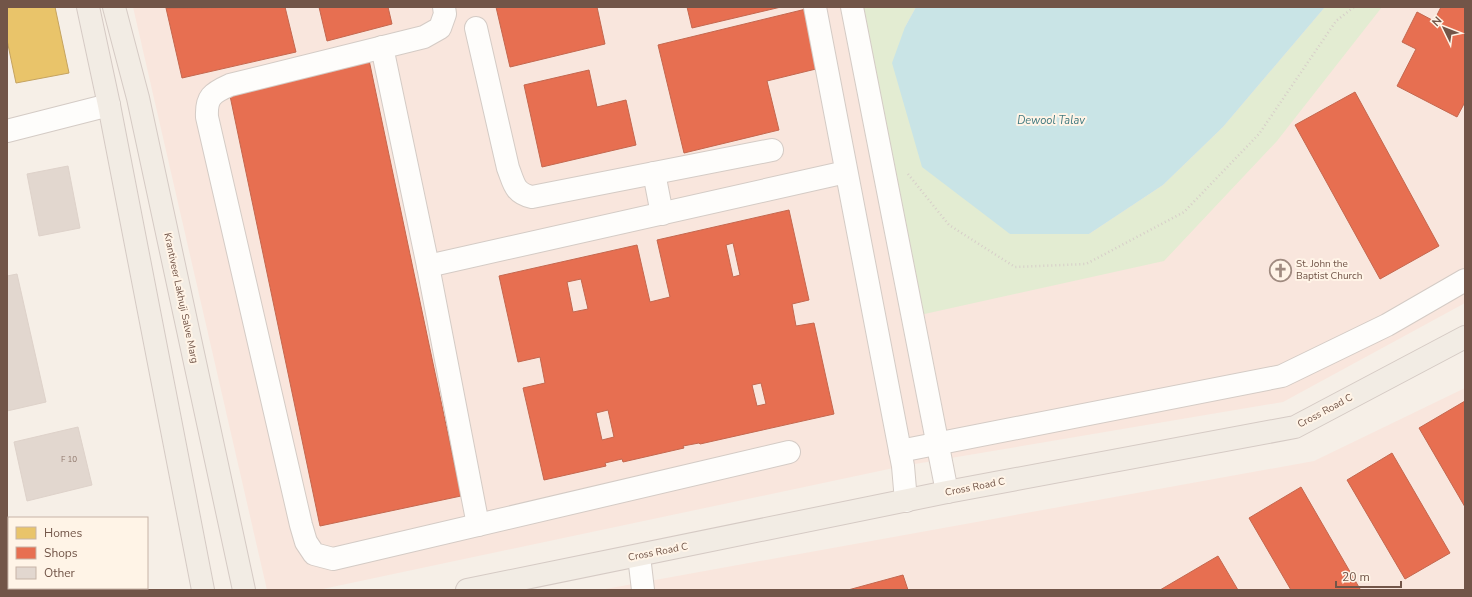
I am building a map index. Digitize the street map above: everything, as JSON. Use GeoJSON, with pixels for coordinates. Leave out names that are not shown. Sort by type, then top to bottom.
{"type":"FeatureCollection","features":[{"type":"Feature","properties":{"kind":"main road"},"geometry":{"type":"LineString","coordinates":[[88,7],[109,105],[203,590]]}},
{"type":"Feature","properties":{"kind":"main road","name":"Krantiveer Lakhuji Salve Marg"},"geometry":{"type":"LineString","coordinates":[[114,7],[138,98],[244,590]]}},
{"type":"Feature","properties":{"kind":"main road","name":"Cross Road C"},"geometry":{"type":"LineString","coordinates":[[467,590],[946,492],[1295,427],[1465,337]]}},
{"type":"Feature","properties":{"kind":"street"},"geometry":{"type":"LineString","coordinates":[[444,7],[445,14],[440,28],[424,37],[230,85],[214,92],[208,101],[207,118],[301,525],[306,542],[314,554],[333,559],[789,452]]}},
{"type":"Feature","properties":{"kind":"street"},"geometry":{"type":"LineString","coordinates":[[815,7],[900,451],[906,501]]}},
{"type":"Feature","properties":{"kind":"street"},"geometry":{"type":"LineString","coordinates":[[852,7],[938,444],[946,492]]}},
{"type":"Feature","properties":{"kind":"street"},"geometry":{"type":"LineString","coordinates":[[476,28],[508,168],[516,188],[522,195],[532,197],[772,150]]}},
{"type":"Feature","properties":{"kind":"street"},"geometry":{"type":"LineString","coordinates":[[382,47],[428,266],[478,525]]}},
{"type":"Feature","properties":{"kind":"street"},"geometry":{"type":"LineString","coordinates":[[7,131],[109,105]]}},
{"type":"Feature","properties":{"kind":"street"},"geometry":{"type":"LineString","coordinates":[[428,266],[846,172]]}},
{"type":"Feature","properties":{"kind":"street"},"geometry":{"type":"LineString","coordinates":[[654,173],[662,214]]}},
{"type":"Feature","properties":{"kind":"street"},"geometry":{"type":"LineString","coordinates":[[900,451],[1282,376],[1387,324],[1465,280]]}},
{"type":"Feature","properties":{"kind":"street"},"geometry":{"type":"LineString","coordinates":[[639,556],[643,590]]}},
{"type":"Feature","properties":{"kind":"path"},"geometry":{"type":"LineString","coordinates":[[906,172],[949,225],[1016,267],[1086,264],[1184,212],[1259,134],[1336,21],[1354,7]]}},
{"type":"Feature","properties":{"kind":"shaded area"},"geometry":{"type":"Polygon","coordinates":[[[133,7],[1465,7],[1465,303],[1283,402],[903,466],[318,590],[267,590],[133,7]]]}},
{"type":"Feature","properties":{"kind":"shaded area"},"geometry":{"type":"Polygon","coordinates":[[[1465,388],[1465,590],[600,590],[1314,461],[1465,388]]]}},
{"type":"Feature","properties":{"kind":"green space"},"geometry":{"type":"Polygon","coordinates":[[[845,7],[916,7],[905,27],[1010,234],[1089,234],[1163,185],[1223,127],[1325,7],[1382,7],[1277,141],[1164,261],[902,319],[845,7]]]}},
{"type":"Feature","properties":{"kind":"water","name":"Dewool Talav"},"geometry":{"type":"Polygon","coordinates":[[[916,7],[1325,7],[1223,127],[1163,185],[1089,234],[1010,234],[922,167],[892,63],[905,27],[916,7]]]}},
{"type":"Feature","properties":{"kind":"building: Homes"},"geometry":{"type":"Polygon","coordinates":[[[7,7],[55,7],[69,73],[16,83],[7,40],[7,7]]]}},
{"type":"Feature","properties":{"kind":"building: Shops"},"geometry":{"type":"Polygon","coordinates":[[[285,7],[296,52],[182,78],[166,8],[285,7]]]}},
{"type":"Feature","properties":{"kind":"building: Shops"},"geometry":{"type":"Polygon","coordinates":[[[319,7],[388,7],[392,24],[327,41],[319,7]]]}},
{"type":"Feature","properties":{"kind":"building: Shops"},"geometry":{"type":"Polygon","coordinates":[[[496,7],[597,7],[605,44],[510,67],[496,7]]]}},
{"type":"Feature","properties":{"kind":"building: Shops"},"geometry":{"type":"Polygon","coordinates":[[[687,7],[781,7],[692,28],[687,7]]]}},
{"type":"Feature","properties":{"kind":"building: Shops"},"geometry":{"type":"Polygon","coordinates":[[[1441,7],[1465,7],[1465,102],[1457,117],[1397,86],[1416,49],[1402,42],[1417,12],[1434,21],[1441,7]]]}},
{"type":"Feature","properties":{"kind":"building: Shops"},"geometry":{"type":"Polygon","coordinates":[[[806,9],[820,68],[767,81],[779,130],[684,153],[658,45],[806,9]]]}},
{"type":"Feature","properties":{"kind":"building: Shops"},"geometry":{"type":"Polygon","coordinates":[[[369,60],[461,496],[320,526],[229,91],[369,60]]]}},
{"type":"Feature","properties":{"kind":"building: Shops"},"geometry":{"type":"Polygon","coordinates":[[[589,70],[597,107],[626,100],[636,145],[542,167],[524,85],[589,70]]]}},
{"type":"Feature","properties":{"kind":"building: Shops"},"geometry":{"type":"Polygon","coordinates":[[[1355,92],[1439,246],[1380,279],[1295,125],[1355,92]]]}},
{"type":"Feature","properties":{"kind":"building: Shops"},"geometry":{"type":"Polygon","coordinates":[[[789,210],[809,300],[792,304],[796,326],[814,323],[834,414],[700,444],[683,446],[684,448],[623,462],[622,459],[605,463],[606,466],[544,480],[523,388],[545,383],[540,357],[518,362],[499,276],[637,245],[650,302],[670,297],[657,240],[789,210]],[[733,243],[726,245],[733,277],[740,275],[733,243]],[[581,279],[567,282],[573,312],[588,309],[581,279]],[[761,383],[752,385],[757,406],[766,404],[761,383]],[[608,410],[596,413],[602,440],[614,437],[608,410]]]}},
{"type":"Feature","properties":{"kind":"building: Shops"},"geometry":{"type":"Polygon","coordinates":[[[1465,401],[1465,507],[1419,428],[1465,401]]]}},
{"type":"Feature","properties":{"kind":"building: Shops"},"geometry":{"type":"Polygon","coordinates":[[[1392,453],[1450,553],[1405,579],[1347,480],[1392,453]]]}},
{"type":"Feature","properties":{"kind":"building: Shops"},"geometry":{"type":"Polygon","coordinates":[[[1301,487],[1360,589],[1291,590],[1249,518],[1301,487]]]}},
{"type":"Feature","properties":{"kind":"building: Shops"},"geometry":{"type":"Polygon","coordinates":[[[1218,556],[1238,590],[1160,590],[1218,556]]]}},
{"type":"Feature","properties":{"kind":"building: Shops"},"geometry":{"type":"Polygon","coordinates":[[[903,575],[908,590],[848,590],[903,575]]]}},
{"type":"Feature","properties":{"kind":"building: Other"},"geometry":{"type":"Polygon","coordinates":[[[68,166],[80,228],[39,236],[27,174],[68,166]]]}},
{"type":"Feature","properties":{"kind":"building: Other"},"geometry":{"type":"Polygon","coordinates":[[[17,274],[46,402],[7,411],[7,276],[17,274]]]}},
{"type":"Feature","properties":{"kind":"building: Other"},"geometry":{"type":"Polygon","coordinates":[[[78,427],[92,485],[27,501],[14,442],[78,427]]]}},
{"type":"Feature","properties":{"kind":"building: Other"},"geometry":{"type":"Polygon","coordinates":[[[25,589],[98,589],[94,590],[25,589]]]}},
{"type":"Feature","properties":{"kind":"place","name":"St. John the Baptist Church"},"geometry":{"type":"Point","coordinates":[1281,270]}}]}
